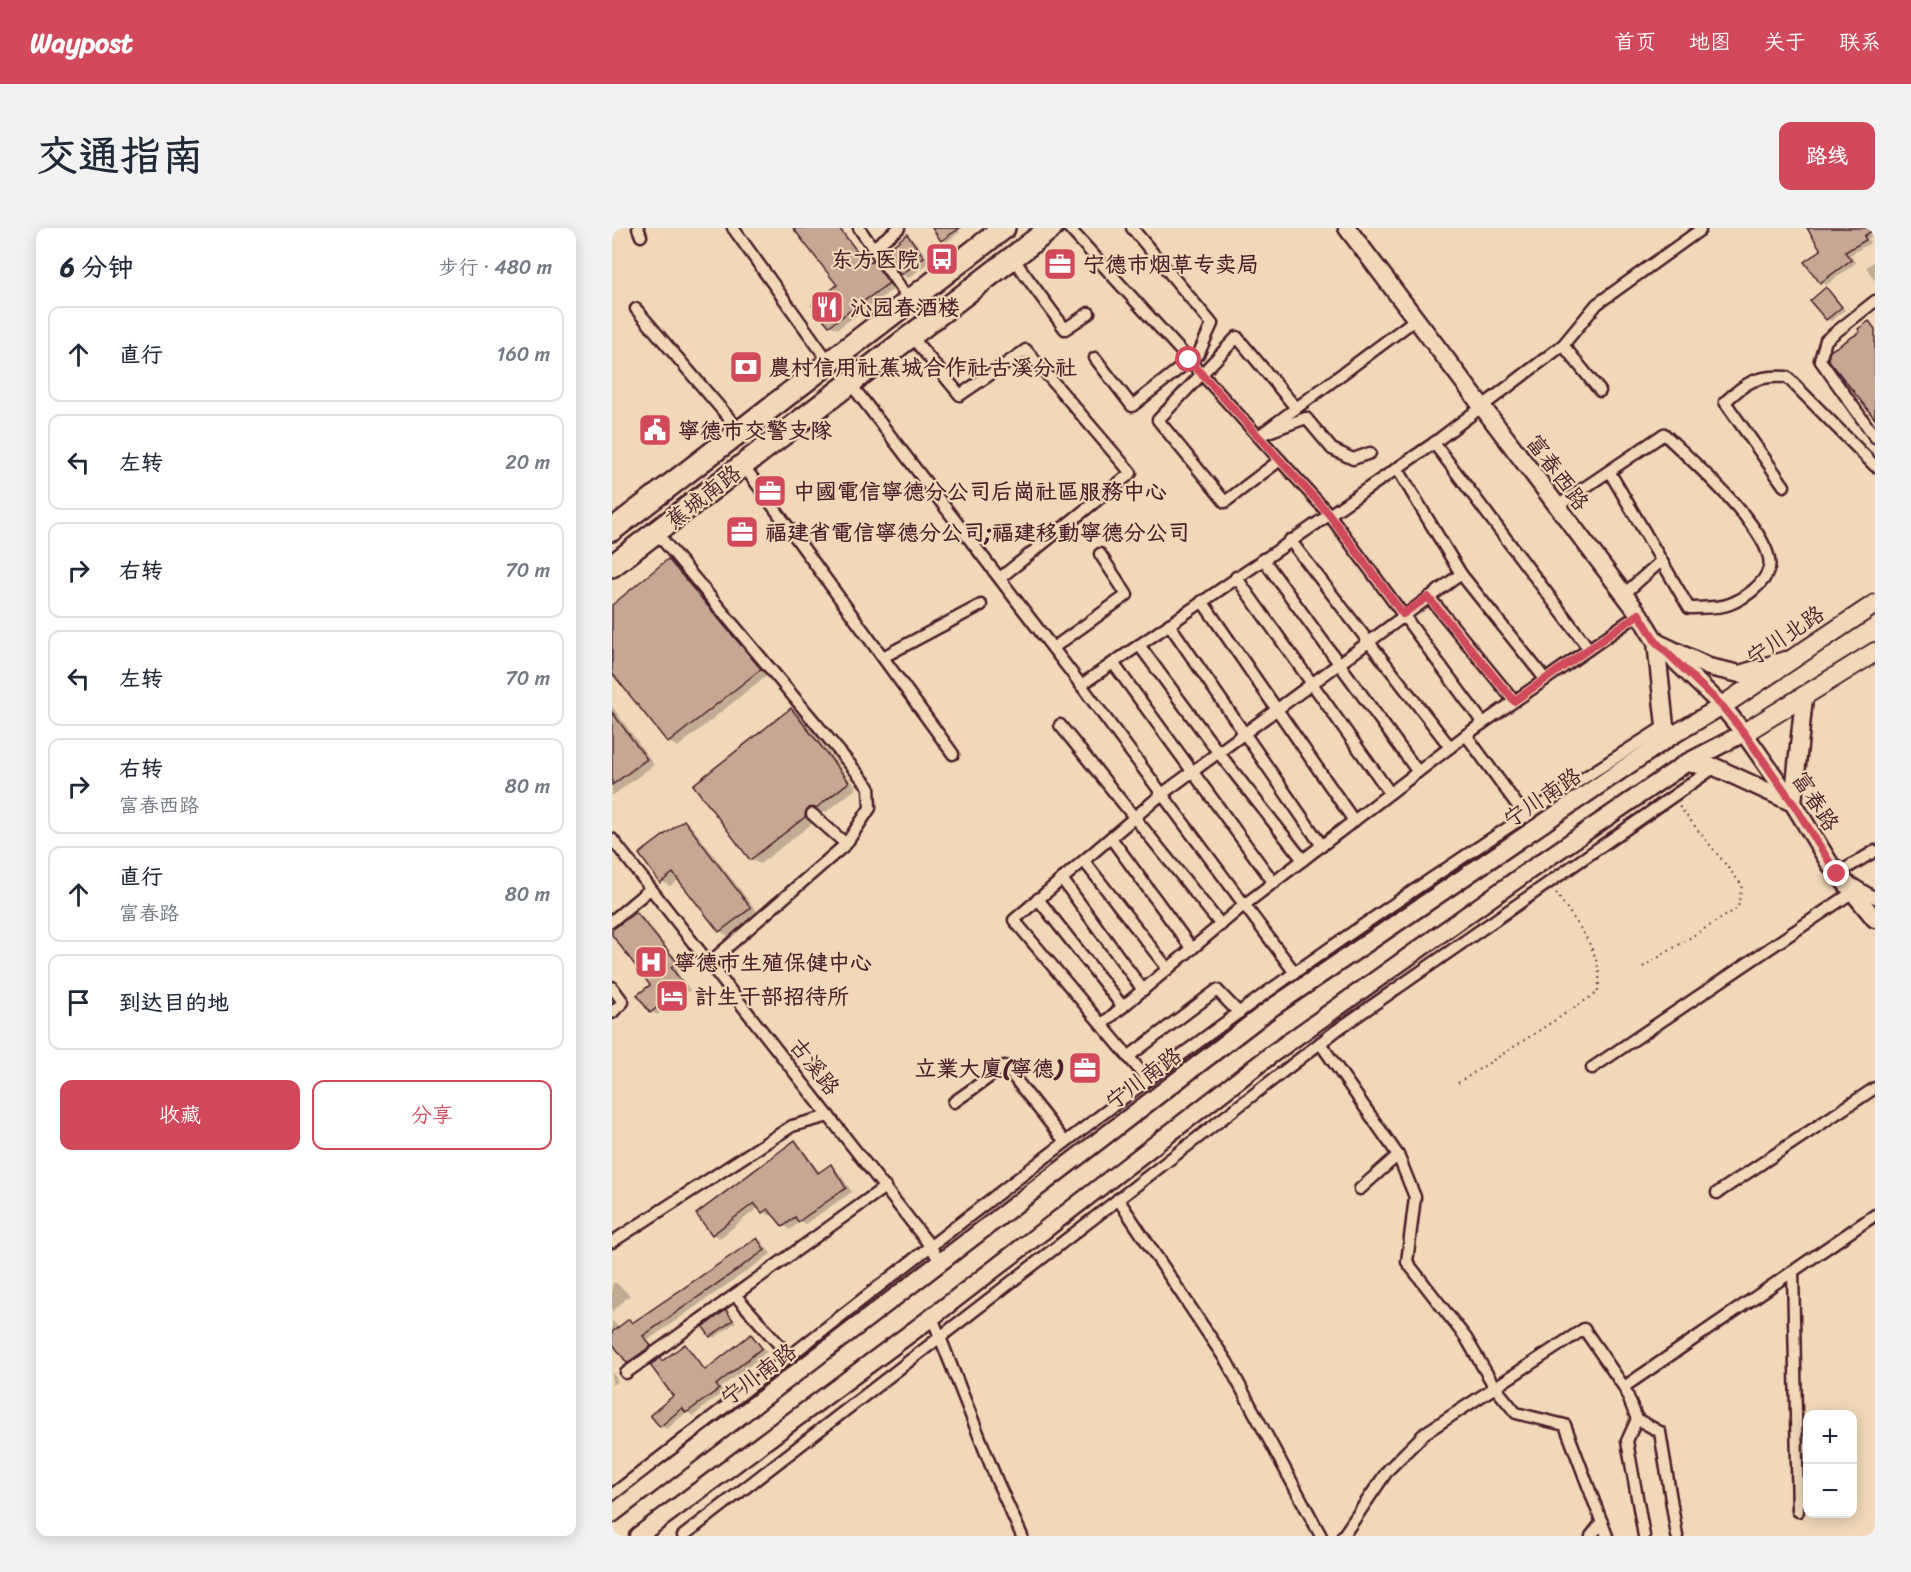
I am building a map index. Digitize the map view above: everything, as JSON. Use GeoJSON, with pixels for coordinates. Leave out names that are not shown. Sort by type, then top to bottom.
{"type":"FeatureCollection","features":[{"type":"Feature","properties":{"kind":"highway","name":"蕉城南路"},"geometry":{"type":"LineString","coordinates":[[612,566],[1050,228]]}},
{"type":"Feature","properties":{"kind":"highway","name":"蕉城南路"},"geometry":{"type":"LineString","coordinates":[[612,530],[910,300],[994,231]]}},
{"type":"Feature","properties":{"kind":"main road","name":"富春西路"},"geometry":{"type":"LineString","coordinates":[[1347,228],[1639,614],[1656,642],[1722,706],[1744,733]]}},
{"type":"Feature","properties":{"kind":"main road","name":"宁川北路"},"geometry":{"type":"LineString","coordinates":[[1722,706],[1875,604]]}},
{"type":"Feature","properties":{"kind":"main road"},"geometry":{"type":"LineString","coordinates":[[1656,642],[1708,667],[1740,674],[1793,658]]}},
{"type":"Feature","properties":{"kind":"main road"},"geometry":{"type":"LineString","coordinates":[[1656,642],[1669,730]]}},
{"type":"Feature","properties":{"kind":"main road"},"geometry":{"type":"LineString","coordinates":[[638,1536],[932,1317],[1272,1054],[1520,877],[1686,763],[1804,698],[1875,652]]}},
{"type":"Feature","properties":{"kind":"main road"},"geometry":{"type":"LineString","coordinates":[[1686,763],[1715,767],[1793,803],[1804,698]]}},
{"type":"Feature","properties":{"kind":"main road","name":"宁川南路"},"geometry":{"type":"LineString","coordinates":[[612,1514],[1273,1007],[1669,730],[1722,706]]}},
{"type":"Feature","properties":{"kind":"main road","name":"富春路"},"geometry":{"type":"LineString","coordinates":[[1744,733],[1793,803],[1837,874],[1875,920]]}},
{"type":"Feature","properties":{"kind":"street"},"geometry":{"type":"LineString","coordinates":[[733,228],[830,362]]}},
{"type":"Feature","properties":{"kind":"street"},"geometry":{"type":"LineString","coordinates":[[859,228],[910,300]]}},
{"type":"Feature","properties":{"kind":"street"},"geometry":{"type":"LineString","coordinates":[[873,248],[899,228]]}},
{"type":"Feature","properties":{"kind":"street"},"geometry":{"type":"LineString","coordinates":[[1069,228],[1260,435],[1328,513],[1483,723]]}},
{"type":"Feature","properties":{"kind":"street"},"geometry":{"type":"LineString","coordinates":[[1095,358],[1132,406],[1198,353],[1212,324],[1132,228]]}},
{"type":"Feature","properties":{"kind":"street"},"geometry":{"type":"LineString","coordinates":[[1081,685],[1328,513],[1434,443],[1563,345],[1597,304],[1700,230]]}},
{"type":"Feature","properties":{"kind":"street"},"geometry":{"type":"LineString","coordinates":[[1012,257],[1065,329],[1089,313]]}},
{"type":"Feature","properties":{"kind":"street"},"geometry":{"type":"LineString","coordinates":[[1875,301],[1826,340],[1820,360],[1875,437]]}},
{"type":"Feature","properties":{"kind":"street"},"geometry":{"type":"LineString","coordinates":[[636,309],[740,431]]}},
{"type":"Feature","properties":{"kind":"street"},"geometry":{"type":"LineString","coordinates":[[1260,435],[1416,319]]}},
{"type":"Feature","properties":{"kind":"street"},"geometry":{"type":"LineString","coordinates":[[911,336],[960,395],[1026,350],[1131,473],[1000,578]]}},
{"type":"Feature","properties":{"kind":"street"},"geometry":{"type":"LineString","coordinates":[[1280,460],[1225,502],[1158,420],[1237,338],[1296,408]]}},
{"type":"Feature","properties":{"kind":"street"},"geometry":{"type":"LineString","coordinates":[[1563,345],[1600,391]]}},
{"type":"Feature","properties":{"kind":"street"},"geometry":{"type":"LineString","coordinates":[[1784,486],[1725,402],[1744,384],[1767,376],[1787,378],[1875,466]]}},
{"type":"Feature","properties":{"kind":"street"},"geometry":{"type":"LineString","coordinates":[[850,383],[1081,685],[1295,973]]}},
{"type":"Feature","properties":{"kind":"street"},"geometry":{"type":"LineString","coordinates":[[1260,435],[1306,418],[1332,449],[1353,459],[1370,453]]}},
{"type":"Feature","properties":{"kind":"street"},"geometry":{"type":"LineString","coordinates":[[1556,507],[1609,471],[1664,434],[1750,520],[1768,555],[1769,568],[1759,586],[1729,605],[1689,608],[1609,471]]}},
{"type":"Feature","properties":{"kind":"street"},"geometry":{"type":"LineString","coordinates":[[1434,443],[1589,649]]}},
{"type":"Feature","properties":{"kind":"street"},"geometry":{"type":"LineString","coordinates":[[743,465],[953,754]]}},
{"type":"Feature","properties":{"kind":"street"},"geometry":{"type":"LineString","coordinates":[[1397,468],[1461,574],[1545,679]]}},
{"type":"Feature","properties":{"kind":"street"},"geometry":{"type":"LineString","coordinates":[[656,532],[869,787],[870,808],[846,844],[709,963]]}},
{"type":"Feature","properties":{"kind":"street"},"geometry":{"type":"LineString","coordinates":[[1290,540],[1450,747]]}},
{"type":"Feature","properties":{"kind":"street"},"geometry":{"type":"LineString","coordinates":[[1053,648],[1127,595],[1100,554]]}},
{"type":"Feature","properties":{"kind":"street"},"geometry":{"type":"LineString","coordinates":[[1263,559],[1418,772]]}},
{"type":"Feature","properties":{"kind":"street"},"geometry":{"type":"LineString","coordinates":[[1623,594],[1661,561]]}},
{"type":"Feature","properties":{"kind":"street"},"geometry":{"type":"LineString","coordinates":[[1148,1080],[1014,920],[1162,794],[1403,614],[1461,574]]}},
{"type":"Feature","properties":{"kind":"street"},"geometry":{"type":"LineString","coordinates":[[1236,577],[1390,793]]}},
{"type":"Feature","properties":{"kind":"street"},"geometry":{"type":"LineString","coordinates":[[1428,597],[1514,701]]}},
{"type":"Feature","properties":{"kind":"street"},"geometry":{"type":"LineString","coordinates":[[1202,601],[1354,821]]}},
{"type":"Feature","properties":{"kind":"street"},"geometry":{"type":"LineString","coordinates":[[882,657],[981,605]]}},
{"type":"Feature","properties":{"kind":"street"},"geometry":{"type":"LineString","coordinates":[[1101,1024],[1244,905],[1450,747],[1639,614]]}},
{"type":"Feature","properties":{"kind":"street"},"geometry":{"type":"LineString","coordinates":[[1169,624],[1322,846]]}},
{"type":"Feature","properties":{"kind":"street"},"geometry":{"type":"LineString","coordinates":[[1139,645],[1218,752],[1304,860]]}},
{"type":"Feature","properties":{"kind":"street"},"geometry":{"type":"LineString","coordinates":[[1113,663],[1274,883]]}},
{"type":"Feature","properties":{"kind":"street"},"geometry":{"type":"LineString","coordinates":[[1060,725],[1221,925]]}},
{"type":"Feature","properties":{"kind":"street"},"geometry":{"type":"LineString","coordinates":[[612,1495],[1065,1142],[1239,1013],[1526,817],[1669,730]]}},
{"type":"Feature","properties":{"kind":"street"},"geometry":{"type":"LineString","coordinates":[[1466,735],[1526,817]]}},
{"type":"Feature","properties":{"kind":"street"},"geometry":{"type":"LineString","coordinates":[[683,1536],[1320,1042],[1715,767]]}},
{"type":"Feature","properties":{"kind":"street"},"geometry":{"type":"LineString","coordinates":[[812,814],[846,844]]}},
{"type":"Feature","properties":{"kind":"street"},"geometry":{"type":"LineString","coordinates":[[1111,838],[1192,949]]}},
{"type":"Feature","properties":{"kind":"street","name":"古溪路"},"geometry":{"type":"LineString","coordinates":[[613,842],[931,1246],[940,1262]]}},
{"type":"Feature","properties":{"kind":"street"},"geometry":{"type":"LineString","coordinates":[[1875,851],[1837,874],[1875,898]]}},
{"type":"Feature","properties":{"kind":"street"},"geometry":{"type":"LineString","coordinates":[[1084,861],[1168,969]]}},
{"type":"Feature","properties":{"kind":"street"},"geometry":{"type":"LineString","coordinates":[[1062,879],[1143,990]]}},
{"type":"Feature","properties":{"kind":"street"},"geometry":{"type":"LineString","coordinates":[[612,921],[650,889]]}},
{"type":"Feature","properties":{"kind":"street"},"geometry":{"type":"LineString","coordinates":[[1592,1068],[1853,892]]}},
{"type":"Feature","properties":{"kind":"street"},"geometry":{"type":"LineString","coordinates":[[1038,899],[1123,1007]]}},
{"type":"Feature","properties":{"kind":"street"},"geometry":{"type":"LineString","coordinates":[[612,987],[623,1002],[612,1013]]}},
{"type":"Feature","properties":{"kind":"street"},"geometry":{"type":"LineString","coordinates":[[1128,1057],[1217,990],[1239,1013]]}},
{"type":"Feature","properties":{"kind":"street"},"geometry":{"type":"LineString","coordinates":[[1320,1042],[1398,1155],[1415,1197],[1407,1262],[1466,1338],[1494,1386],[1516,1413],[1565,1425],[1607,1536]]}},
{"type":"Feature","properties":{"kind":"street"},"geometry":{"type":"LineString","coordinates":[[954,1102],[1005,1066],[1065,1142]]}},
{"type":"Feature","properties":{"kind":"street"},"geometry":{"type":"LineString","coordinates":[[1717,1193],[1875,1089]]}},
{"type":"Feature","properties":{"kind":"street"},"geometry":{"type":"LineString","coordinates":[[612,1242],[792,1126],[829,1116]]}},
{"type":"Feature","properties":{"kind":"street"},"geometry":{"type":"LineString","coordinates":[[1360,1189],[1398,1155]]}},
{"type":"Feature","properties":{"kind":"street"},"geometry":{"type":"LineString","coordinates":[[626,1374],[885,1187]]}},
{"type":"Feature","properties":{"kind":"street"},"geometry":{"type":"LineString","coordinates":[[1118,1199],[1227,1362],[1321,1536]]}},
{"type":"Feature","properties":{"kind":"street"},"geometry":{"type":"LineString","coordinates":[[1624,1387],[1875,1215]]}},
{"type":"Feature","properties":{"kind":"street"},"geometry":{"type":"LineString","coordinates":[[1793,1271],[1798,1511]]}},
{"type":"Feature","properties":{"kind":"street"},"geometry":{"type":"LineString","coordinates":[[735,1295],[790,1357]]}},
{"type":"Feature","properties":{"kind":"street"},"geometry":{"type":"LineString","coordinates":[[932,1317],[997,1481],[1022,1536]]}},
{"type":"Feature","properties":{"kind":"street"},"geometry":{"type":"LineString","coordinates":[[1343,1536],[1388,1470],[1425,1433],[1584,1329],[1624,1387],[1637,1419],[1660,1432],[1677,1536]]}},
{"type":"Feature","properties":{"kind":"street"},"geometry":{"type":"LineString","coordinates":[[1637,1419],[1627,1441],[1644,1536]]}},
{"type":"Feature","properties":{"kind":"street"},"geometry":{"type":"LineString","coordinates":[[1591,1536],[1602,1522]]}},
{"type":"Feature","properties":{"kind":"path"},"geometry":{"type":"LineString","coordinates":[[1643,967],[1738,908],[1742,885],[1671,796]]}},
{"type":"Feature","properties":{"kind":"path"},"geometry":{"type":"LineString","coordinates":[[1458,1083],[1597,993],[1600,981],[1593,950],[1549,881]]}},
{"type":"Feature","properties":{"kind":"building"},"geometry":{"type":"Polygon","coordinates":[[[793,228],[839,228],[867,264],[873,261],[889,283],[829,326],[812,305],[837,285],[793,228]]]}},
{"type":"Feature","properties":{"kind":"building"},"geometry":{"type":"Polygon","coordinates":[[[932,228],[960,228],[941,241],[932,228]]]}},
{"type":"Feature","properties":{"kind":"building"},"geometry":{"type":"Polygon","coordinates":[[[1807,228],[1875,229],[1864,236],[1866,240],[1845,252],[1851,260],[1820,283],[1804,262],[1821,250],[1807,228]]]}},
{"type":"Feature","properties":{"kind":"building"},"geometry":{"type":"Polygon","coordinates":[[[907,234],[924,257],[901,275],[885,252],[907,234]]]}},
{"type":"Feature","properties":{"kind":"building"},"geometry":{"type":"Polygon","coordinates":[[[1826,287],[1842,307],[1826,320],[1810,301],[1826,287]]]}},
{"type":"Feature","properties":{"kind":"building"},"geometry":{"type":"Polygon","coordinates":[[[1869,321],[1875,329],[1875,419],[1828,359],[1830,351],[1860,332],[1858,329],[1869,321]]]}},
{"type":"Feature","properties":{"kind":"building"},"geometry":{"type":"Polygon","coordinates":[[[668,559],[761,669],[668,743],[612,673],[612,605],[668,559]]]}},
{"type":"Feature","properties":{"kind":"building"},"geometry":{"type":"Polygon","coordinates":[[[791,708],[849,782],[816,808],[807,809],[805,817],[750,860],[693,785],[791,708]]]}},
{"type":"Feature","properties":{"kind":"building"},"geometry":{"type":"Polygon","coordinates":[[[612,712],[647,759],[612,785],[612,712]]]}},
{"type":"Feature","properties":{"kind":"building"},"geometry":{"type":"Polygon","coordinates":[[[684,820],[751,908],[719,932],[673,873],[660,883],[639,854],[684,820]]]}},
{"type":"Feature","properties":{"kind":"building"},"geometry":{"type":"Polygon","coordinates":[[[636,912],[677,962],[671,967],[685,986],[650,1013],[637,995],[650,985],[612,935],[612,930],[636,912]]]}},
{"type":"Feature","properties":{"kind":"building"},"geometry":{"type":"Polygon","coordinates":[[[795,1140],[818,1173],[831,1164],[846,1188],[798,1222],[795,1217],[783,1227],[768,1209],[762,1213],[754,1203],[712,1235],[696,1214],[795,1140]]]}},
{"type":"Feature","properties":{"kind":"building"},"geometry":{"type":"Polygon","coordinates":[[[757,1238],[765,1250],[643,1336],[651,1346],[627,1363],[612,1343],[612,1332],[629,1319],[632,1323],[757,1238]]]}},
{"type":"Feature","properties":{"kind":"building"},"geometry":{"type":"Polygon","coordinates":[[[726,1310],[733,1320],[710,1337],[703,1327],[726,1310]]]}},
{"type":"Feature","properties":{"kind":"building"},"geometry":{"type":"Polygon","coordinates":[[[751,1334],[762,1348],[716,1385],[719,1389],[686,1413],[682,1408],[660,1427],[650,1415],[673,1396],[650,1365],[660,1358],[662,1361],[685,1344],[705,1370],[751,1334]]]}},
{"type":"Feature","properties":{"kind":"place","name":"东方医院"},"geometry":{"type":"Point","coordinates":[942,259]}},
{"type":"Feature","properties":{"kind":"place","name":"宁德市烟草专卖局"},"geometry":{"type":"Point","coordinates":[1060,264]}},
{"type":"Feature","properties":{"kind":"place","name":"沁园春酒楼"},"geometry":{"type":"Point","coordinates":[827,307]}},
{"type":"Feature","properties":{"kind":"place","name":"農村信用社蕉城合作社古溪分社"},"geometry":{"type":"Point","coordinates":[746,367]}},
{"type":"Feature","properties":{"kind":"place","name":"寧德市交警支隊"},"geometry":{"type":"Point","coordinates":[655,430]}},
{"type":"Feature","properties":{"kind":"place","name":"中國電信寧德分公司后崗社區服務中心"},"geometry":{"type":"Point","coordinates":[770,491]}},
{"type":"Feature","properties":{"kind":"place","name":"福建省電信寧德分公司;福建移動寧德分公司"},"geometry":{"type":"Point","coordinates":[742,532]}},
{"type":"Feature","properties":{"kind":"place","name":"寧德市生殖保健中心"},"geometry":{"type":"Point","coordinates":[651,962]}},
{"type":"Feature","properties":{"kind":"place","name":"計生干部招待所"},"geometry":{"type":"Point","coordinates":[672,996]}},
{"type":"Feature","properties":{"kind":"place","name":"立業大廈(寧德)"},"geometry":{"type":"Point","coordinates":[1085,1068]}},
{"type":"Feature","properties":{"kind":"route"},"geometry":{"type":"LineString","coordinates":[[1189,360],[1260,435],[1328,513],[1403,614],[1428,597],[1514,701],[1639,614],[1656,642],[1722,706],[1744,733],[1793,803],[1837,874]]}}]}
